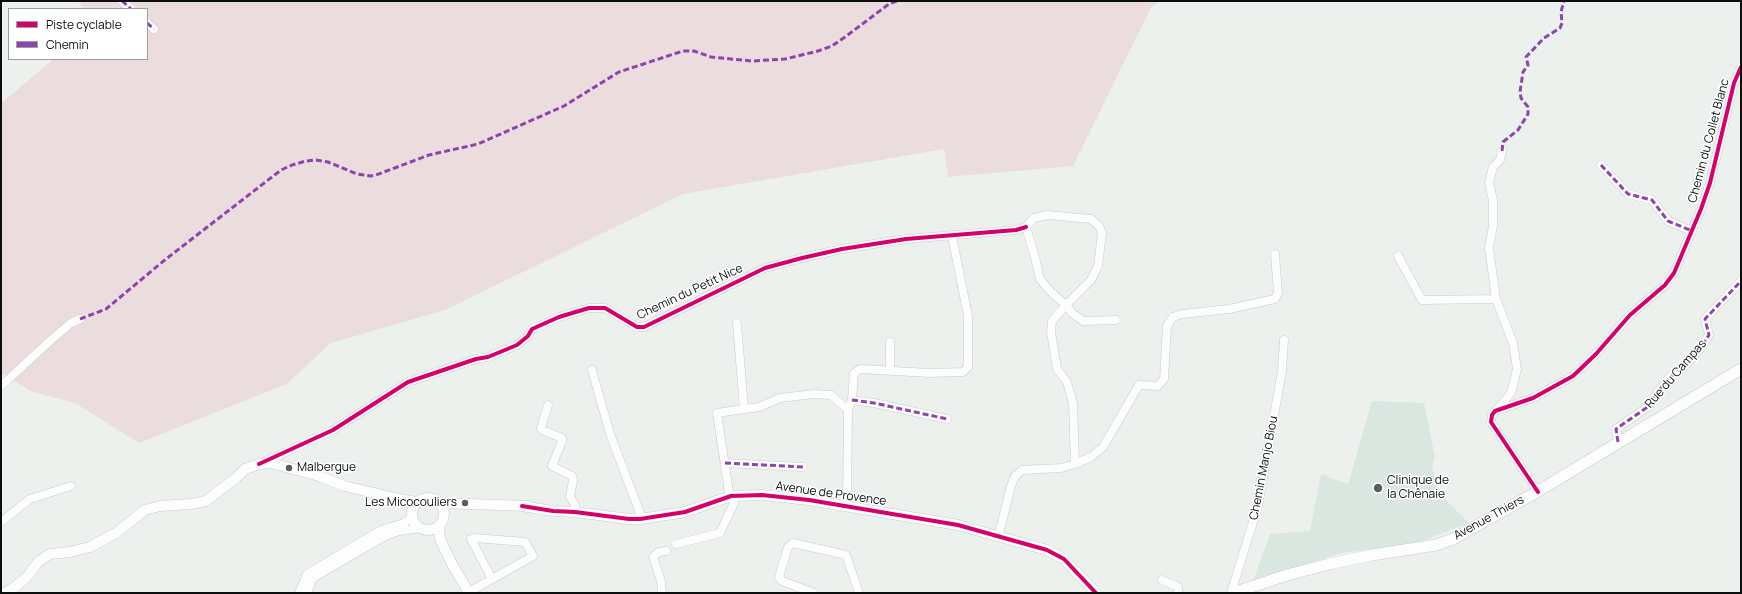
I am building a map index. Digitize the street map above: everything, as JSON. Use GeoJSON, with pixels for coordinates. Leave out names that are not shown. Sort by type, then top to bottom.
{"type":"FeatureCollection","features":[{"type":"Feature","properties":{"kind":"main road","name":"Avenue Thiers"},"geometry":{"type":"LineString","coordinates":[[1237,592],[1287,575],[1329,564],[1372,555],[1436,545],[1453,539],[1538,492],[1618,442],[1741,369]]}},
{"type":"Feature","properties":{"kind":"street"},"geometry":{"type":"LineString","coordinates":[[122,1],[130,8]]}},
{"type":"Feature","properties":{"kind":"street"},"geometry":{"type":"LineString","coordinates":[[148,24],[154,29]]}},
{"type":"Feature","properties":{"kind":"street","name":"Chemin du Collet Blanc"},"geometry":{"type":"LineString","coordinates":[[1495,411],[1533,398],[1573,376],[1596,354],[1630,315],[1665,285],[1674,273],[1710,184],[1734,83],[1741,67]]}},
{"type":"Feature","properties":{"kind":"street"},"geometry":{"type":"LineString","coordinates":[[1502,151],[1500,160],[1494,167],[1489,183],[1493,200],[1493,226],[1489,248],[1496,299],[1513,343],[1517,369],[1511,393],[1495,411],[1491,422],[1538,492]]}},
{"type":"Feature","properties":{"kind":"street"},"geometry":{"type":"LineString","coordinates":[[1601,165],[1628,194],[1652,200],[1668,221],[1692,231]]}},
{"type":"Feature","properties":{"kind":"street"},"geometry":{"type":"LineString","coordinates":[[1075,464],[1073,403],[1067,382],[1057,369],[1051,332],[1052,320],[1066,305],[1091,280],[1098,266],[1102,233],[1099,226],[1091,219],[1048,215],[1034,218],[1026,227],[1040,279],[1051,292],[1066,305],[1072,313],[1083,321],[1116,320]]}},
{"type":"Feature","properties":{"kind":"street","name":"Chemin du Petit Nice"},"geometry":{"type":"LineString","coordinates":[[259,464],[333,430],[408,382],[476,358],[488,357],[517,345],[528,336],[532,329],[559,317],[589,308],[605,308],[636,327],[644,327],[765,268],[842,249],[932,236],[952,236],[1016,230],[1026,227]]}},
{"type":"Feature","properties":{"kind":"street"},"geometry":{"type":"LineString","coordinates":[[847,505],[848,410],[852,400],[854,373],[860,369],[929,373],[964,372],[968,367],[968,316],[952,236]]}},
{"type":"Feature","properties":{"kind":"street"},"geometry":{"type":"LineString","coordinates":[[997,537],[1015,476],[1022,470],[1061,468],[1091,457],[1103,446],[1139,385],[1158,386],[1164,379],[1167,326],[1173,317],[1182,314],[1230,309],[1275,298],[1278,293],[1275,254]]}},
{"type":"Feature","properties":{"kind":"street"},"geometry":{"type":"LineString","coordinates":[[1398,256],[1422,300],[1496,299]]}},
{"type":"Feature","properties":{"kind":"street","name":"Rue du Campas"},"geometry":{"type":"LineString","coordinates":[[1618,442],[1616,429],[1649,406],[1669,378],[1687,364],[1709,335],[1705,319],[1741,281]]}},
{"type":"Feature","properties":{"kind":"street"},"geometry":{"type":"LineString","coordinates":[[1,386],[71,323],[80,319]]}},
{"type":"Feature","properties":{"kind":"street"},"geometry":{"type":"LineString","coordinates":[[737,323],[744,409]]}},
{"type":"Feature","properties":{"kind":"street","name":"Chemin Manjo Biou"},"geometry":{"type":"LineString","coordinates":[[1237,592],[1258,506],[1282,371],[1284,340]]}},
{"type":"Feature","properties":{"kind":"street"},"geometry":{"type":"LineString","coordinates":[[890,342],[890,370]]}},
{"type":"Feature","properties":{"kind":"street"},"geometry":{"type":"LineString","coordinates":[[592,370],[610,434],[640,516]]}},
{"type":"Feature","properties":{"kind":"street"},"geometry":{"type":"LineString","coordinates":[[676,544],[720,533],[734,503],[730,494],[717,413],[760,407],[780,398],[814,394],[831,395],[848,410]]}},
{"type":"Feature","properties":{"kind":"street"},"geometry":{"type":"LineString","coordinates":[[852,400],[874,403],[947,419]]}},
{"type":"Feature","properties":{"kind":"street"},"geometry":{"type":"LineString","coordinates":[[548,405],[540,428],[562,438],[552,466],[572,476],[573,480],[570,497],[575,508]]}},
{"type":"Feature","properties":{"kind":"street"},"geometry":{"type":"LineString","coordinates":[[4,593],[11,590],[26,578],[39,561],[50,554],[70,552],[90,547],[116,533],[145,510],[160,506],[192,504],[206,500],[225,487],[245,469],[259,464],[271,463],[318,476],[344,486],[404,500],[414,510],[417,526],[440,539]]}},
{"type":"Feature","properties":{"kind":"street"},"geometry":{"type":"LineString","coordinates":[[725,463],[803,467]]}},
{"type":"Feature","properties":{"kind":"street"},"geometry":{"type":"LineString","coordinates":[[1,522],[30,499],[71,486]]}},
{"type":"Feature","properties":{"kind":"street","name":"Avenue de Provence"},"geometry":{"type":"LineString","coordinates":[[442,507],[460,503],[522,506],[553,511],[575,508],[629,519],[640,516],[685,512],[730,494],[762,495],[847,505],[958,525],[1047,550],[1064,559],[1096,593]]}},
{"type":"Feature","properties":{"kind":"street"},"geometry":{"type":"LineString","coordinates":[[299,593],[307,574],[381,530],[404,523],[426,498],[436,500],[442,507],[442,522],[439,526],[440,539],[466,593],[492,579],[533,556],[525,542],[471,539],[492,579]]}},
{"type":"Feature","properties":{"kind":"street"},"geometry":{"type":"LineString","coordinates":[[307,593],[313,578],[385,536],[399,531],[439,526]]}},
{"type":"Feature","properties":{"kind":"street"},"geometry":{"type":"LineString","coordinates":[[814,593],[782,581],[779,577],[788,547],[793,543],[846,555],[859,593]]}},
{"type":"Feature","properties":{"kind":"street"},"geometry":{"type":"LineString","coordinates":[[662,593],[661,580],[653,556],[659,552],[666,551]]}},
{"type":"Feature","properties":{"kind":"street"},"geometry":{"type":"LineString","coordinates":[[1162,580],[1178,587],[1178,593]]}},
{"type":"Feature","properties":{"kind":"shaded area"},"geometry":{"type":"Polygon","coordinates":[[[78,1],[1159,1],[1151,8],[1073,166],[948,177],[944,149],[683,194],[445,310],[331,343],[287,384],[139,443],[75,403],[30,391],[4,374],[1,376],[1,103],[53,60],[148,60],[148,8],[82,8],[78,1]]]}},
{"type":"Feature","properties":{"kind":"shaded area","name":"Clinique de la Chênaie"},"geometry":{"type":"Polygon","coordinates":[[[1372,401],[1424,403],[1435,457],[1432,466],[1437,491],[1469,523],[1417,543],[1341,553],[1253,581],[1270,534],[1310,531],[1321,474],[1348,484],[1372,401]]]}},
{"type":"Feature","properties":{"kind":"marked path"},"geometry":{"type":"LineString","coordinates":[[122,1],[130,8]]}},
{"type":"Feature","properties":{"kind":"marked path"},"geometry":{"type":"LineString","coordinates":[[80,319],[106,309],[166,259],[281,170],[292,165],[316,160],[328,162],[357,174],[371,176],[376,175],[429,155],[478,144],[564,106],[619,72],[683,51],[694,51],[711,57],[752,61],[785,59],[818,51],[832,46],[889,4],[897,1]]}},
{"type":"Feature","properties":{"kind":"marked path"},"geometry":{"type":"LineString","coordinates":[[1502,151],[1503,142],[1518,130],[1528,114],[1528,107],[1521,98],[1520,92],[1523,72],[1528,65],[1526,57],[1544,38],[1560,28],[1562,23],[1561,12],[1564,1]]}},
{"type":"Feature","properties":{"kind":"marked path"},"geometry":{"type":"LineString","coordinates":[[148,24],[154,29]]}},
{"type":"Feature","properties":{"kind":"marked path"},"geometry":{"type":"LineString","coordinates":[[1601,165],[1628,194],[1652,200],[1668,221],[1692,231]]}},
{"type":"Feature","properties":{"kind":"marked path"},"geometry":{"type":"LineString","coordinates":[[1618,442],[1616,429],[1649,406],[1669,378],[1687,364],[1700,349],[1709,335],[1705,319],[1741,281]]}},
{"type":"Feature","properties":{"kind":"marked path"},"geometry":{"type":"LineString","coordinates":[[852,400],[874,403],[947,419]]}},
{"type":"Feature","properties":{"kind":"marked path"},"geometry":{"type":"LineString","coordinates":[[725,463],[803,467]]}},
{"type":"Feature","properties":{"kind":"cycle path"},"geometry":{"type":"LineString","coordinates":[[1538,492],[1491,422],[1492,415],[1495,411],[1533,398],[1573,376],[1596,354],[1630,315],[1665,285],[1674,273],[1701,209],[1710,183],[1734,83],[1741,67]]}},
{"type":"Feature","properties":{"kind":"cycle path"},"geometry":{"type":"LineString","coordinates":[[259,464],[333,430],[408,382],[476,359],[488,357],[517,345],[528,336],[532,329],[559,317],[589,308],[605,308],[637,327],[644,327],[765,268],[802,258],[842,249],[906,239],[1016,230],[1026,227]]}},
{"type":"Feature","properties":{"kind":"cycle path"},"geometry":{"type":"LineString","coordinates":[[522,506],[553,511],[640,519],[685,512],[731,496],[762,495],[809,500],[958,525],[1047,550],[1064,559],[1096,593]]}},
{"type":"Feature","properties":{"kind":"place","name":"Malbergue"},"geometry":{"type":"Point","coordinates":[289,468]}},
{"type":"Feature","properties":{"kind":"place","name":"Clinique de la Chênaie"},"geometry":{"type":"Point","coordinates":[1378,488]}},
{"type":"Feature","properties":{"kind":"place","name":"Les Micocouliers"},"geometry":{"type":"Point","coordinates":[465,503]}}]}
